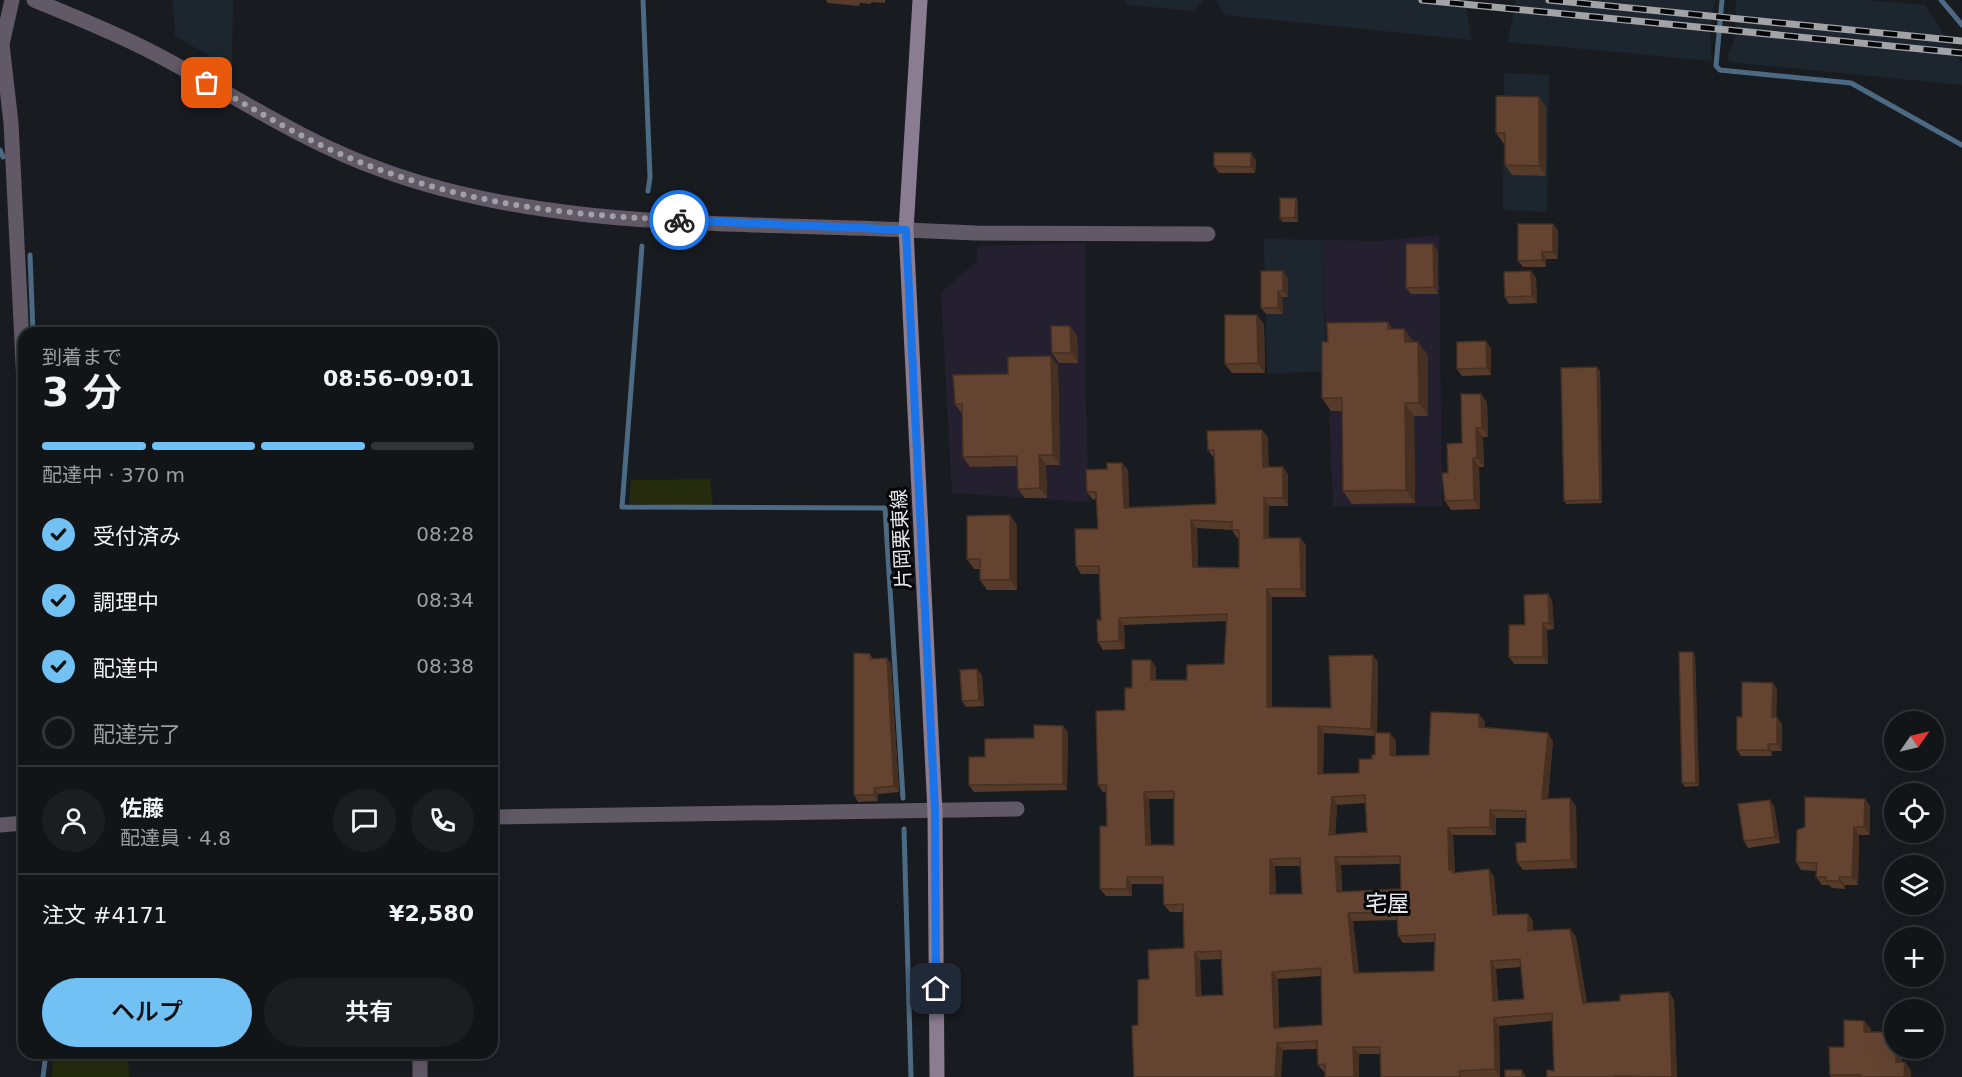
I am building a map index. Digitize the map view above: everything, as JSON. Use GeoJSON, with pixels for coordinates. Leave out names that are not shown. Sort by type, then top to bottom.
{"type":"FeatureCollection","features":[{"type":"Feature","properties":{"kind":"main road","name":"片岡栗東線"},"geometry":{"type":"LineString","coordinates":[[920,0],[906,230],[935,812],[937,1077]]}},
{"type":"Feature","properties":{"kind":"street"},"geometry":{"type":"LineString","coordinates":[[12,0],[2,44],[11,123],[21,327]]}},
{"type":"Feature","properties":{"kind":"street"},"geometry":{"type":"LineString","coordinates":[[34,0],[145,48],[303,136],[343,155],[383,171],[478,199],[538,210],[635,218],[976,233],[1208,234]]}},
{"type":"Feature","properties":{"kind":"street"},"geometry":{"type":"LineString","coordinates":[[498,817],[1017,809]]}},
{"type":"Feature","properties":{"kind":"street"},"geometry":{"type":"LineString","coordinates":[[0,825],[18,824]]}},
{"type":"Feature","properties":{"kind":"street"},"geometry":{"type":"LineString","coordinates":[[420,1059],[420,1077]]}},
{"type":"Feature","properties":{"kind":"shaded area"},"geometry":{"type":"Polygon","coordinates":[[[173,0],[233,0],[232,69],[175,36],[173,0]]]}},
{"type":"Feature","properties":{"kind":"shaded area"},"geometry":{"type":"Polygon","coordinates":[[[1124,0],[1204,0],[1194,11],[1128,5],[1124,0]]]}},
{"type":"Feature","properties":{"kind":"shaded area"},"geometry":{"type":"Polygon","coordinates":[[[1216,0],[1468,0],[1467,13],[1472,40],[1225,15],[1216,0]]]}},
{"type":"Feature","properties":{"kind":"shaded area"},"geometry":{"type":"Polygon","coordinates":[[[1515,0],[1716,0],[1712,9],[1710,36],[1712,61],[1507,42],[1515,0]]]}},
{"type":"Feature","properties":{"kind":"shaded area"},"geometry":{"type":"Polygon","coordinates":[[[1736,0],[1867,0],[1925,5],[1962,63],[1962,85],[1730,62],[1727,58],[1735,38],[1736,0]]]}},
{"type":"Feature","properties":{"kind":"shaded area"},"geometry":{"type":"Polygon","coordinates":[[[1504,73],[1549,75],[1547,212],[1503,210],[1504,73]]]}},
{"type":"Feature","properties":{"kind":"shaded area"},"geometry":{"type":"Polygon","coordinates":[[[1439,235],[1442,506],[1333,506],[1322,240],[1378,241],[1439,235]]]}},
{"type":"Feature","properties":{"kind":"shaded area"},"geometry":{"type":"Polygon","coordinates":[[[1264,239],[1322,240],[1326,371],[1267,374],[1264,239]]]}},
{"type":"Feature","properties":{"kind":"shaded area"},"geometry":{"type":"Polygon","coordinates":[[[1085,243],[1085,370],[1089,502],[952,493],[941,293],[977,261],[978,246],[1085,243]]]}},
{"type":"Feature","properties":{"kind":"green space"},"geometry":{"type":"Polygon","coordinates":[[[710,479],[713,506],[629,504],[631,480],[710,479]]]}},
{"type":"Feature","properties":{"kind":"green space"},"geometry":{"type":"Polygon","coordinates":[[[53,1059],[128,1059],[129,1077],[52,1077],[53,1059]]]}},
{"type":"Feature","properties":{"kind":"building"},"geometry":{"type":"Polygon","coordinates":[[[1496,96],[1539,97],[1539,166],[1505,165],[1505,133],[1496,133],[1496,96]]]}},
{"type":"Feature","properties":{"kind":"building"},"geometry":{"type":"Polygon","coordinates":[[[1214,153],[1251,153],[1251,167],[1214,166],[1214,153]]]}},
{"type":"Feature","properties":{"kind":"building"},"geometry":{"type":"Polygon","coordinates":[[[1280,198],[1296,198],[1295,218],[1280,218],[1280,198]]]}},
{"type":"Feature","properties":{"kind":"building"},"geometry":{"type":"Polygon","coordinates":[[[1518,224],[1553,224],[1553,252],[1542,252],[1542,260],[1518,261],[1518,224]]]}},
{"type":"Feature","properties":{"kind":"building"},"geometry":{"type":"Polygon","coordinates":[[[1406,244],[1433,244],[1434,287],[1406,288],[1406,244]]]}},
{"type":"Feature","properties":{"kind":"building"},"geometry":{"type":"Polygon","coordinates":[[[1261,271],[1283,271],[1283,291],[1278,291],[1278,308],[1261,308],[1261,271]]]}},
{"type":"Feature","properties":{"kind":"building"},"geometry":{"type":"Polygon","coordinates":[[[1531,271],[1532,296],[1505,297],[1504,272],[1531,271]]]}},
{"type":"Feature","properties":{"kind":"building"},"geometry":{"type":"Polygon","coordinates":[[[1225,315],[1257,315],[1258,363],[1225,364],[1225,315]]]}},
{"type":"Feature","properties":{"kind":"building"},"geometry":{"type":"Polygon","coordinates":[[[1388,322],[1388,329],[1404,329],[1405,342],[1418,342],[1419,403],[1405,403],[1406,490],[1343,491],[1342,398],[1322,398],[1322,342],[1328,342],[1327,323],[1388,322]]]}},
{"type":"Feature","properties":{"kind":"building"},"geometry":{"type":"Polygon","coordinates":[[[1051,326],[1070,326],[1071,353],[1052,353],[1051,326]]]}},
{"type":"Feature","properties":{"kind":"building"},"geometry":{"type":"Polygon","coordinates":[[[1486,341],[1487,368],[1457,369],[1457,342],[1486,341]]]}},
{"type":"Feature","properties":{"kind":"building"},"geometry":{"type":"Polygon","coordinates":[[[1051,356],[1053,455],[1039,455],[1040,488],[1018,489],[1017,456],[963,457],[962,404],[955,404],[953,375],[1008,374],[1008,357],[1051,356]]]}},
{"type":"Feature","properties":{"kind":"building"},"geometry":{"type":"Polygon","coordinates":[[[1597,367],[1600,500],[1564,501],[1561,368],[1597,367]]]}},
{"type":"Feature","properties":{"kind":"building"},"geometry":{"type":"Polygon","coordinates":[[[1461,394],[1481,394],[1482,428],[1476,428],[1477,458],[1473,458],[1474,500],[1445,501],[1442,473],[1448,473],[1447,444],[1462,443],[1461,394]]]}},
{"type":"Feature","properties":{"kind":"building"},"geometry":{"type":"Polygon","coordinates":[[[1262,430],[1263,467],[1283,467],[1283,498],[1264,498],[1264,538],[1300,538],[1301,589],[1267,589],[1267,707],[1331,708],[1329,656],[1373,655],[1371,729],[1318,726],[1318,774],[1359,773],[1359,759],[1372,759],[1372,755],[1375,755],[1375,733],[1390,733],[1390,755],[1429,755],[1431,712],[1479,714],[1479,727],[1548,733],[1542,799],[1570,798],[1571,860],[1517,862],[1516,843],[1526,842],[1526,811],[1490,810],[1490,827],[1448,828],[1449,870],[1453,873],[1489,869],[1493,915],[1528,914],[1528,931],[1570,929],[1583,1003],[1620,1001],[1620,995],[1669,992],[1672,1077],[1547,1077],[1547,1070],[1554,1071],[1552,1013],[1494,1018],[1495,1069],[1460,1071],[1460,1077],[1381,1077],[1380,1047],[1353,1047],[1354,1077],[1325,1077],[1325,1064],[1318,1065],[1317,1041],[1277,1043],[1275,1077],[1134,1077],[1132,1026],[1138,1025],[1138,980],[1149,979],[1148,950],[1184,948],[1183,904],[1164,905],[1163,877],[1127,877],[1127,889],[1100,889],[1100,826],[1107,826],[1106,785],[1098,785],[1096,711],[1125,710],[1125,688],[1132,688],[1132,660],[1151,660],[1151,680],[1187,680],[1187,665],[1224,664],[1227,614],[1119,618],[1119,641],[1098,642],[1097,620],[1101,620],[1099,566],[1076,566],[1075,529],[1098,529],[1096,492],[1087,492],[1086,470],[1107,469],[1107,463],[1122,463],[1124,508],[1216,504],[1214,450],[1208,450],[1207,431],[1262,430]],[[1191,520],[1193,567],[1239,568],[1239,530],[1232,530],[1232,522],[1191,520]],[[1174,791],[1144,792],[1146,845],[1174,845],[1174,791]],[[1365,795],[1332,797],[1329,835],[1367,832],[1365,795]],[[1400,856],[1335,857],[1337,892],[1401,889],[1400,856]],[[1300,858],[1270,859],[1270,894],[1302,894],[1300,858]],[[1397,912],[1348,913],[1354,973],[1434,971],[1435,934],[1398,936],[1397,912]],[[1221,951],[1195,952],[1196,996],[1223,995],[1221,951]],[[1520,959],[1491,961],[1493,1001],[1524,999],[1520,959]],[[1321,968],[1272,972],[1274,1028],[1322,1025],[1321,968]]]}},
{"type":"Feature","properties":{"kind":"building"},"geometry":{"type":"Polygon","coordinates":[[[1010,515],[1010,580],[980,580],[980,559],[967,559],[967,516],[1010,515]]]}},
{"type":"Feature","properties":{"kind":"building"},"geometry":{"type":"Polygon","coordinates":[[[1548,594],[1549,623],[1543,623],[1543,657],[1509,657],[1509,625],[1525,625],[1524,595],[1548,594]]]}},
{"type":"Feature","properties":{"kind":"building"},"geometry":{"type":"Polygon","coordinates":[[[1679,652],[1693,652],[1696,783],[1682,783],[1679,652]]]}},
{"type":"Feature","properties":{"kind":"building"},"geometry":{"type":"Polygon","coordinates":[[[854,653],[870,654],[870,659],[887,658],[894,786],[874,788],[874,795],[854,795],[854,653]]]}},
{"type":"Feature","properties":{"kind":"building"},"geometry":{"type":"Polygon","coordinates":[[[977,669],[979,700],[962,701],[960,670],[977,669]]]}},
{"type":"Feature","properties":{"kind":"building"},"geometry":{"type":"Polygon","coordinates":[[[1742,682],[1773,683],[1772,717],[1777,717],[1777,744],[1768,744],[1768,750],[1737,750],[1737,717],[1742,717],[1742,682]]]}},
{"type":"Feature","properties":{"kind":"building"},"geometry":{"type":"Polygon","coordinates":[[[1034,725],[1063,726],[1063,784],[969,785],[969,757],[985,757],[985,739],[1034,738],[1034,725]]]}},
{"type":"Feature","properties":{"kind":"building"},"geometry":{"type":"Polygon","coordinates":[[[1805,797],[1865,799],[1864,827],[1854,827],[1852,877],[1839,877],[1839,881],[1826,881],[1826,877],[1816,877],[1817,863],[1796,862],[1797,830],[1805,827],[1805,797]]]}},
{"type":"Feature","properties":{"kind":"building"},"geometry":{"type":"Polygon","coordinates":[[[1770,800],[1775,837],[1744,841],[1738,804],[1770,800]]]}},
{"type":"Feature","properties":{"kind":"building"},"geometry":{"type":"Polygon","coordinates":[[[1844,1020],[1864,1021],[1864,1032],[1884,1032],[1884,1059],[1905,1062],[1904,1077],[1830,1075],[1829,1047],[1844,1047],[1844,1020]]]}},
{"type":"Feature","properties":{"kind":"building"},"geometry":{"type":"Polygon","coordinates":[[[1505,1070],[1522,1070],[1522,1077],[1505,1077],[1505,1070]]]}},
{"type":"Feature","properties":{"kind":"waterway"},"geometry":{"type":"LineString","coordinates":[[643,0],[650,177],[648,191]]}},
{"type":"Feature","properties":{"kind":"waterway"},"geometry":{"type":"LineString","coordinates":[[1722,0],[1716,66],[1720,70],[1851,83],[1962,145]]}},
{"type":"Feature","properties":{"kind":"waterway"},"geometry":{"type":"LineString","coordinates":[[1941,0],[1962,25]]}},
{"type":"Feature","properties":{"kind":"waterway"},"geometry":{"type":"LineString","coordinates":[[0,150],[3,157]]}},
{"type":"Feature","properties":{"kind":"waterway"},"geometry":{"type":"LineString","coordinates":[[642,246],[622,507],[885,508],[903,798]]}},
{"type":"Feature","properties":{"kind":"waterway"},"geometry":{"type":"LineString","coordinates":[[30,255],[33,327]]}},
{"type":"Feature","properties":{"kind":"waterway"},"geometry":{"type":"LineString","coordinates":[[904,829],[911,1077]]}},
{"type":"Feature","properties":{"kind":"waterway"},"geometry":{"type":"LineString","coordinates":[[43,1077],[45,1059]]}},
{"type":"Feature","properties":{"kind":"railway"},"geometry":{"type":"LineString","coordinates":[[1422,0],[1962,53]]}},
{"type":"Feature","properties":{"kind":"railway"},"geometry":{"type":"LineString","coordinates":[[1549,0],[1962,41]]}},
{"type":"Feature","properties":{"kind":"way so far"},"geometry":{"type":"LineString","coordinates":[[207,83],[303,136],[343,155],[383,171],[478,199],[538,210],[679,220]]}},
{"type":"Feature","properties":{"kind":"district","name":"宅屋"},"geometry":{"type":"Point","coordinates":[1387,903]}},
{"type":"Feature","properties":{"kind":"route"},"geometry":{"type":"LineString","coordinates":[[679,220],[906,230],[935,812],[936,989]]}}]}
